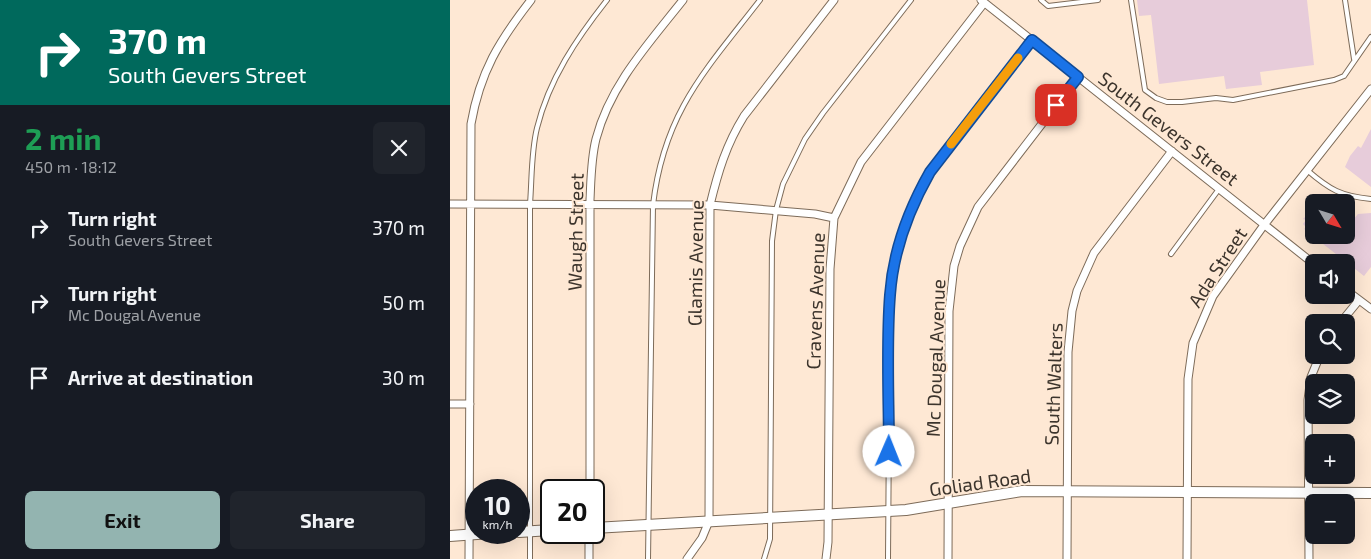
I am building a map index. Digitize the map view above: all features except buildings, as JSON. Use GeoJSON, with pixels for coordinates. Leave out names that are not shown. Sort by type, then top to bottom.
{"type":"FeatureCollection","features":[{"type":"Feature","properties":{"kind":"main road","name":"Goliad Road"},"geometry":{"type":"LineString","coordinates":[[605,527],[888,510],[1013,492],[1371,493]]}},
{"type":"Feature","properties":{"kind":"main road"},"geometry":{"type":"LineString","coordinates":[[530,531],[540,531]]}},
{"type":"Feature","properties":{"kind":"main road"},"geometry":{"type":"LineString","coordinates":[[450,536],[465,534]]}},
{"type":"Feature","properties":{"kind":"street"},"geometry":{"type":"LineString","coordinates":[[469,479],[471,124],[480,83],[498,44],[531,0]]}},
{"type":"Feature","properties":{"kind":"street","name":"Waugh Street"},"geometry":{"type":"LineString","coordinates":[[590,479],[590,205],[593,154],[603,117],[620,81],[683,0]]}},
{"type":"Feature","properties":{"kind":"street","name":"Glamis Avenue"},"geometry":{"type":"LineString","coordinates":[[688,559],[702,538],[709,521],[710,205],[719,167],[734,132],[834,0]]}},
{"type":"Feature","properties":{"kind":"street","name":"South Gevers Street"},"geometry":{"type":"LineString","coordinates":[[984,1],[1305,257]]}},
{"type":"Feature","properties":{"kind":"street","name":"Cravens Avenue"},"geometry":{"type":"LineString","coordinates":[[826,559],[830,270],[834,218],[861,162],[984,1]]}},
{"type":"Feature","properties":{"kind":"street","name":"Mc Dougal Avenue"},"geometry":{"type":"LineString","coordinates":[[948,559],[949,311],[951,282],[960,246],[978,207],[990,189],[1078,77]]}},
{"type":"Feature","properties":{"kind":"street","name":"Ada Street"},"geometry":{"type":"LineString","coordinates":[[1187,559],[1188,379],[1193,343],[1212,296],[1264,224],[1371,89]]}},
{"type":"Feature","properties":{"kind":"street","name":"South Walters"},"geometry":{"type":"LineString","coordinates":[[1067,559],[1068,352],[1071,317],[1077,290],[1094,253],[1172,151]]}},
{"type":"Feature","properties":{"kind":"street"},"geometry":{"type":"LineString","coordinates":[[450,204],[710,205],[815,214],[834,218]]}},
{"type":"Feature","properties":{"kind":"street"},"geometry":{"type":"LineString","coordinates":[[1355,297],[1371,309]]}},
{"type":"Feature","properties":{"kind":"street"},"geometry":{"type":"LineString","coordinates":[[1348,314],[1359,300]]}},
{"type":"Feature","properties":{"kind":"street"},"geometry":{"type":"LineString","coordinates":[[1308,559],[1308,394],[1311,377],[1316,364]]}},
{"type":"Feature","properties":{"kind":"street"},"geometry":{"type":"LineString","coordinates":[[450,404],[470,404]]}},
{"type":"Feature","properties":{"kind":"street"},"geometry":{"type":"LineString","coordinates":[[469,544],[469,559]]}},
{"type":"Feature","properties":{"kind":"street"},"geometry":{"type":"LineString","coordinates":[[589,544],[589,559]]}},
{"type":"Feature","properties":{"kind":"lane"},"geometry":{"type":"LineString","coordinates":[[530,479],[530,204],[537,128],[547,99],[574,43],[607,0]]}},
{"type":"Feature","properties":{"kind":"lane"},"geometry":{"type":"LineString","coordinates":[[648,559],[653,205],[656,178],[664,146],[676,116],[699,78],[760,0]]}},
{"type":"Feature","properties":{"kind":"lane"},"geometry":{"type":"LineString","coordinates":[[764,559],[769,549],[772,241],[776,210],[783,184],[805,139],[911,0]]}},
{"type":"Feature","properties":{"kind":"lane"},"geometry":{"type":"LineString","coordinates":[[1040,0],[1048,6],[1098,0]]}},
{"type":"Feature","properties":{"kind":"lane"},"geometry":{"type":"LineString","coordinates":[[1131,0],[1146,90],[1156,98],[1167,102],[1216,98],[1233,100],[1334,80],[1344,76],[1354,58],[1371,37]]}},
{"type":"Feature","properties":{"kind":"lane"},"geometry":{"type":"LineString","coordinates":[[1346,0],[1354,58]]}},
{"type":"Feature","properties":{"kind":"lane"},"geometry":{"type":"LineString","coordinates":[[888,559],[890,294],[904,229],[917,195],[930,172],[1032,40]]}},
{"type":"Feature","properties":{"kind":"lane"},"geometry":{"type":"LineString","coordinates":[[1307,170],[1334,192],[1350,197],[1371,199]]}},
{"type":"Feature","properties":{"kind":"lane"},"geometry":{"type":"LineString","coordinates":[[1171,254],[1219,189]]}},
{"type":"Feature","properties":{"kind":"lane"},"geometry":{"type":"LineString","coordinates":[[530,544],[530,559]]}},
{"type":"Feature","properties":{"kind":"slow traffic"},"geometry":{"type":"LineString","coordinates":[[951,144],[1018,58]]}},
{"type":"Feature","properties":{"kind":"route"},"geometry":{"type":"LineString","coordinates":[[889,452],[890,294],[894,266],[904,229],[917,195],[930,172],[1032,40],[1078,77],[1056,105]]}}]}
